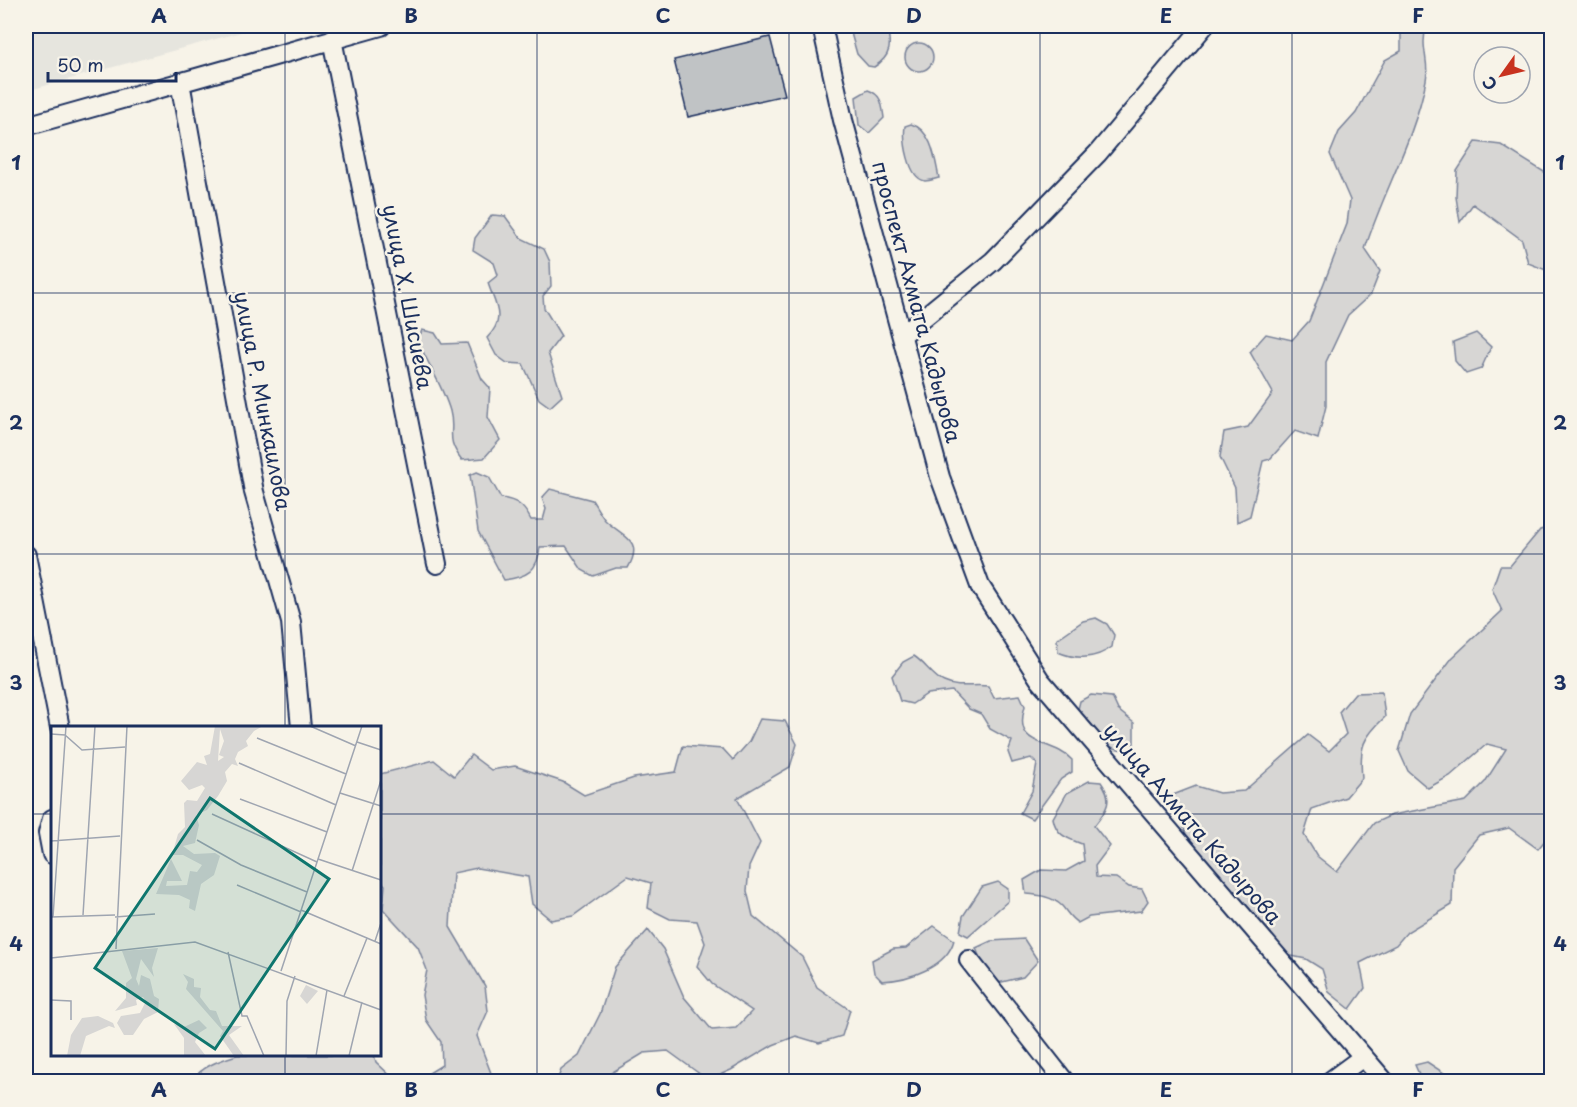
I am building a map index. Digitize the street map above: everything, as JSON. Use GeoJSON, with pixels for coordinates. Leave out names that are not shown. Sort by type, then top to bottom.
{"type":"FeatureCollection","features":[{"type":"Feature","properties":{"kind":"street"},"geometry":{"type":"LineString","coordinates":[[26,126],[180,82],[324,36],[381,26]]}},
{"type":"Feature","properties":{"kind":"street","name":"проспект Ахмата Кадырова"},"geometry":{"type":"LineString","coordinates":[[822,26],[843,120],[940,477],[980,586]]}},
{"type":"Feature","properties":{"kind":"street"},"geometry":{"type":"LineString","coordinates":[[902,334],[993,261],[1010,244],[1098,153],[1204,26]]}},
{"type":"Feature","properties":{"kind":"street","name":"улица Х. Шисиева"},"geometry":{"type":"LineString","coordinates":[[324,36],[437,564]]}},
{"type":"Feature","properties":{"kind":"street","name":"улица Р. Минкаилова"},"geometry":{"type":"LineString","coordinates":[[180,82],[254,492],[291,622],[301,726]]}},
{"type":"Feature","properties":{"kind":"street"},"geometry":{"type":"LineString","coordinates":[[26,555],[60,726]]}},
{"type":"Feature","properties":{"kind":"street","name":"улица Ахмата Кадырова"},"geometry":{"type":"LineString","coordinates":[[980,586],[1040,680],[1385,1082]]}},
{"type":"Feature","properties":{"kind":"street"},"geometry":{"type":"LineString","coordinates":[[51,823],[48,834],[51,849]]}},
{"type":"Feature","properties":{"kind":"street"},"geometry":{"type":"LineString","coordinates":[[969,960],[1065,1082]]}},
{"type":"Feature","properties":{"kind":"street"},"geometry":{"type":"LineString","coordinates":[[1329,1082],[1364,1057]]}},
{"type":"Feature","properties":{"kind":"shaded area"},"geometry":{"type":"Polygon","coordinates":[[[26,26],[263,26],[26,91],[26,26]]]}},
{"type":"Feature","properties":{"kind":"shaded area"},"geometry":{"type":"Polygon","coordinates":[[[849,26],[887,26],[889,50],[880,63],[874,67],[868,66],[857,54],[849,26]]]}},
{"type":"Feature","properties":{"kind":"shaded area"},"geometry":{"type":"Polygon","coordinates":[[[1401,26],[1427,26],[1424,40],[1427,73],[1421,102],[1407,144],[1365,249],[1380,271],[1371,294],[1348,315],[1326,362],[1326,406],[1318,439],[1295,431],[1270,459],[1263,461],[1250,516],[1237,522],[1235,488],[1220,457],[1224,432],[1248,427],[1273,393],[1250,352],[1266,334],[1292,340],[1309,321],[1347,224],[1350,200],[1330,154],[1339,132],[1356,113],[1385,60],[1401,51],[1401,26]]]}},
{"type":"Feature","properties":{"kind":"shaded area"},"geometry":{"type":"Polygon","coordinates":[[[919,43],[929,47],[933,57],[929,67],[919,71],[909,67],[905,57],[909,47],[919,43]]]}},
{"type":"Feature","properties":{"kind":"shaded area"},"geometry":{"type":"Polygon","coordinates":[[[868,90],[879,97],[884,118],[869,133],[859,125],[856,97],[868,90]]]}},
{"type":"Feature","properties":{"kind":"shaded area"},"geometry":{"type":"Polygon","coordinates":[[[911,124],[924,132],[928,139],[939,178],[925,181],[914,173],[906,149],[905,126],[911,124]]]}},
{"type":"Feature","properties":{"kind":"shaded area"},"geometry":{"type":"Polygon","coordinates":[[[1476,142],[1501,145],[1544,172],[1551,171],[1551,272],[1528,263],[1522,240],[1473,204],[1460,222],[1456,197],[1457,171],[1476,142]]]}},
{"type":"Feature","properties":{"kind":"shaded area"},"geometry":{"type":"Polygon","coordinates":[[[492,215],[505,216],[521,238],[544,249],[550,262],[551,286],[543,296],[544,308],[561,336],[548,353],[562,396],[550,407],[539,399],[523,364],[507,363],[496,355],[487,338],[497,324],[498,318],[498,311],[488,283],[498,275],[494,263],[473,250],[475,238],[492,215]]]}},
{"type":"Feature","properties":{"kind":"shaded area"},"geometry":{"type":"Polygon","coordinates":[[[422,330],[435,333],[442,344],[467,343],[482,379],[490,388],[488,417],[500,440],[484,458],[462,460],[453,446],[450,411],[418,341],[422,330]]]}},
{"type":"Feature","properties":{"kind":"shaded area"},"geometry":{"type":"Polygon","coordinates":[[[1476,333],[1491,347],[1481,369],[1466,374],[1455,361],[1453,342],[1476,333]]]}},
{"type":"Feature","properties":{"kind":"shaded area"},"geometry":{"type":"Polygon","coordinates":[[[477,472],[489,477],[501,498],[519,504],[531,520],[543,520],[546,509],[542,498],[550,489],[592,500],[605,520],[632,544],[633,558],[628,568],[616,568],[593,576],[582,570],[566,546],[540,547],[537,562],[530,571],[525,575],[504,580],[478,531],[470,475],[477,472]]]}},
{"type":"Feature","properties":{"kind":"shaded area"},"geometry":{"type":"Polygon","coordinates":[[[1551,527],[1552,671],[1548,678],[1552,679],[1551,833],[1538,849],[1509,828],[1479,835],[1453,867],[1452,905],[1407,932],[1396,945],[1360,963],[1365,988],[1350,1009],[1329,992],[1322,969],[1306,959],[1282,954],[1186,834],[1173,795],[1196,786],[1219,793],[1244,791],[1308,735],[1329,751],[1346,734],[1339,712],[1355,693],[1382,692],[1385,717],[1364,743],[1361,758],[1362,778],[1346,797],[1312,809],[1304,835],[1317,856],[1337,872],[1374,823],[1392,815],[1466,801],[1485,782],[1506,749],[1487,744],[1450,776],[1428,788],[1408,771],[1399,751],[1410,714],[1452,658],[1502,611],[1492,589],[1500,566],[1510,566],[1540,530],[1551,527]]]}},
{"type":"Feature","properties":{"kind":"shaded area"},"geometry":{"type":"Polygon","coordinates":[[[1096,618],[1107,624],[1114,635],[1112,647],[1099,654],[1086,657],[1058,652],[1057,639],[1083,621],[1096,618]]]}},
{"type":"Feature","properties":{"kind":"shaded area"},"geometry":{"type":"Polygon","coordinates":[[[914,656],[944,682],[961,686],[988,686],[994,698],[1020,695],[1025,706],[1022,720],[1029,736],[1072,760],[1072,772],[1061,779],[1032,819],[1020,813],[1032,791],[1037,764],[1031,758],[1012,763],[1008,752],[1012,741],[990,729],[981,714],[969,709],[952,691],[927,694],[912,704],[900,701],[892,676],[903,662],[914,656]]]}},
{"type":"Feature","properties":{"kind":"shaded area"},"geometry":{"type":"Polygon","coordinates":[[[1091,695],[1112,697],[1118,710],[1134,723],[1134,748],[1125,750],[1109,746],[1077,713],[1080,701],[1091,695]]]}},
{"type":"Feature","properties":{"kind":"shaded area"},"geometry":{"type":"Polygon","coordinates":[[[760,719],[785,721],[797,744],[790,767],[737,798],[760,843],[749,867],[747,891],[753,916],[802,957],[817,987],[850,1010],[842,1036],[819,1043],[796,1036],[773,1045],[731,1070],[708,1080],[668,1051],[644,1053],[598,1081],[557,1081],[561,1070],[579,1056],[600,1014],[615,967],[648,930],[663,949],[684,997],[712,1030],[736,1028],[752,1011],[712,984],[697,966],[705,943],[697,921],[670,919],[648,908],[651,883],[628,876],[573,916],[551,920],[532,904],[528,877],[477,868],[453,873],[450,927],[485,986],[488,1011],[477,1036],[494,1081],[396,1081],[421,1078],[442,1065],[441,1042],[426,1020],[422,995],[427,970],[418,947],[383,909],[385,885],[381,881],[381,774],[434,760],[454,776],[471,755],[491,770],[515,766],[563,782],[584,795],[634,778],[676,772],[683,746],[723,749],[733,760],[749,742],[760,719]]]}},
{"type":"Feature","properties":{"kind":"shaded area"},"geometry":{"type":"Polygon","coordinates":[[[1089,781],[1101,782],[1108,800],[1105,810],[1094,826],[1110,846],[1095,866],[1096,877],[1116,878],[1129,887],[1142,889],[1148,901],[1141,911],[1089,917],[1078,923],[1054,900],[1026,894],[1024,880],[1041,870],[1066,871],[1084,861],[1082,844],[1059,832],[1053,818],[1067,793],[1089,781]]]}},
{"type":"Feature","properties":{"kind":"shaded area"},"geometry":{"type":"Polygon","coordinates":[[[998,882],[1008,889],[1008,901],[968,936],[960,932],[963,916],[982,887],[998,882]]]}},
{"type":"Feature","properties":{"kind":"shaded area"},"geometry":{"type":"Polygon","coordinates":[[[934,926],[954,940],[944,958],[926,970],[904,978],[882,981],[874,973],[872,960],[893,949],[906,948],[934,926]]]}},
{"type":"Feature","properties":{"kind":"shaded area"},"geometry":{"type":"Polygon","coordinates":[[[1024,939],[1038,961],[1023,977],[998,983],[981,961],[976,948],[991,941],[1024,939]]]}},
{"type":"Feature","properties":{"kind":"shaded area"},"geometry":{"type":"Polygon","coordinates":[[[234,1056],[374,1056],[376,1062],[396,1081],[192,1081],[206,1068],[234,1056]]]}},
{"type":"Feature","properties":{"kind":"shaded area"},"geometry":{"type":"Polygon","coordinates":[[[1427,1062],[1444,1073],[1450,1081],[1422,1081],[1415,1065],[1427,1062]]]}},
{"type":"Feature","properties":{"kind":"shaded area"},"geometry":{"type":"Polygon","coordinates":[[[26,1074],[92,1078],[98,1081],[26,1081],[26,1074]]]}},
{"type":"Feature","properties":{"kind":"building"},"geometry":{"type":"Polygon","coordinates":[[[770,37],[785,95],[688,117],[674,60],[770,37]]]}}]}
